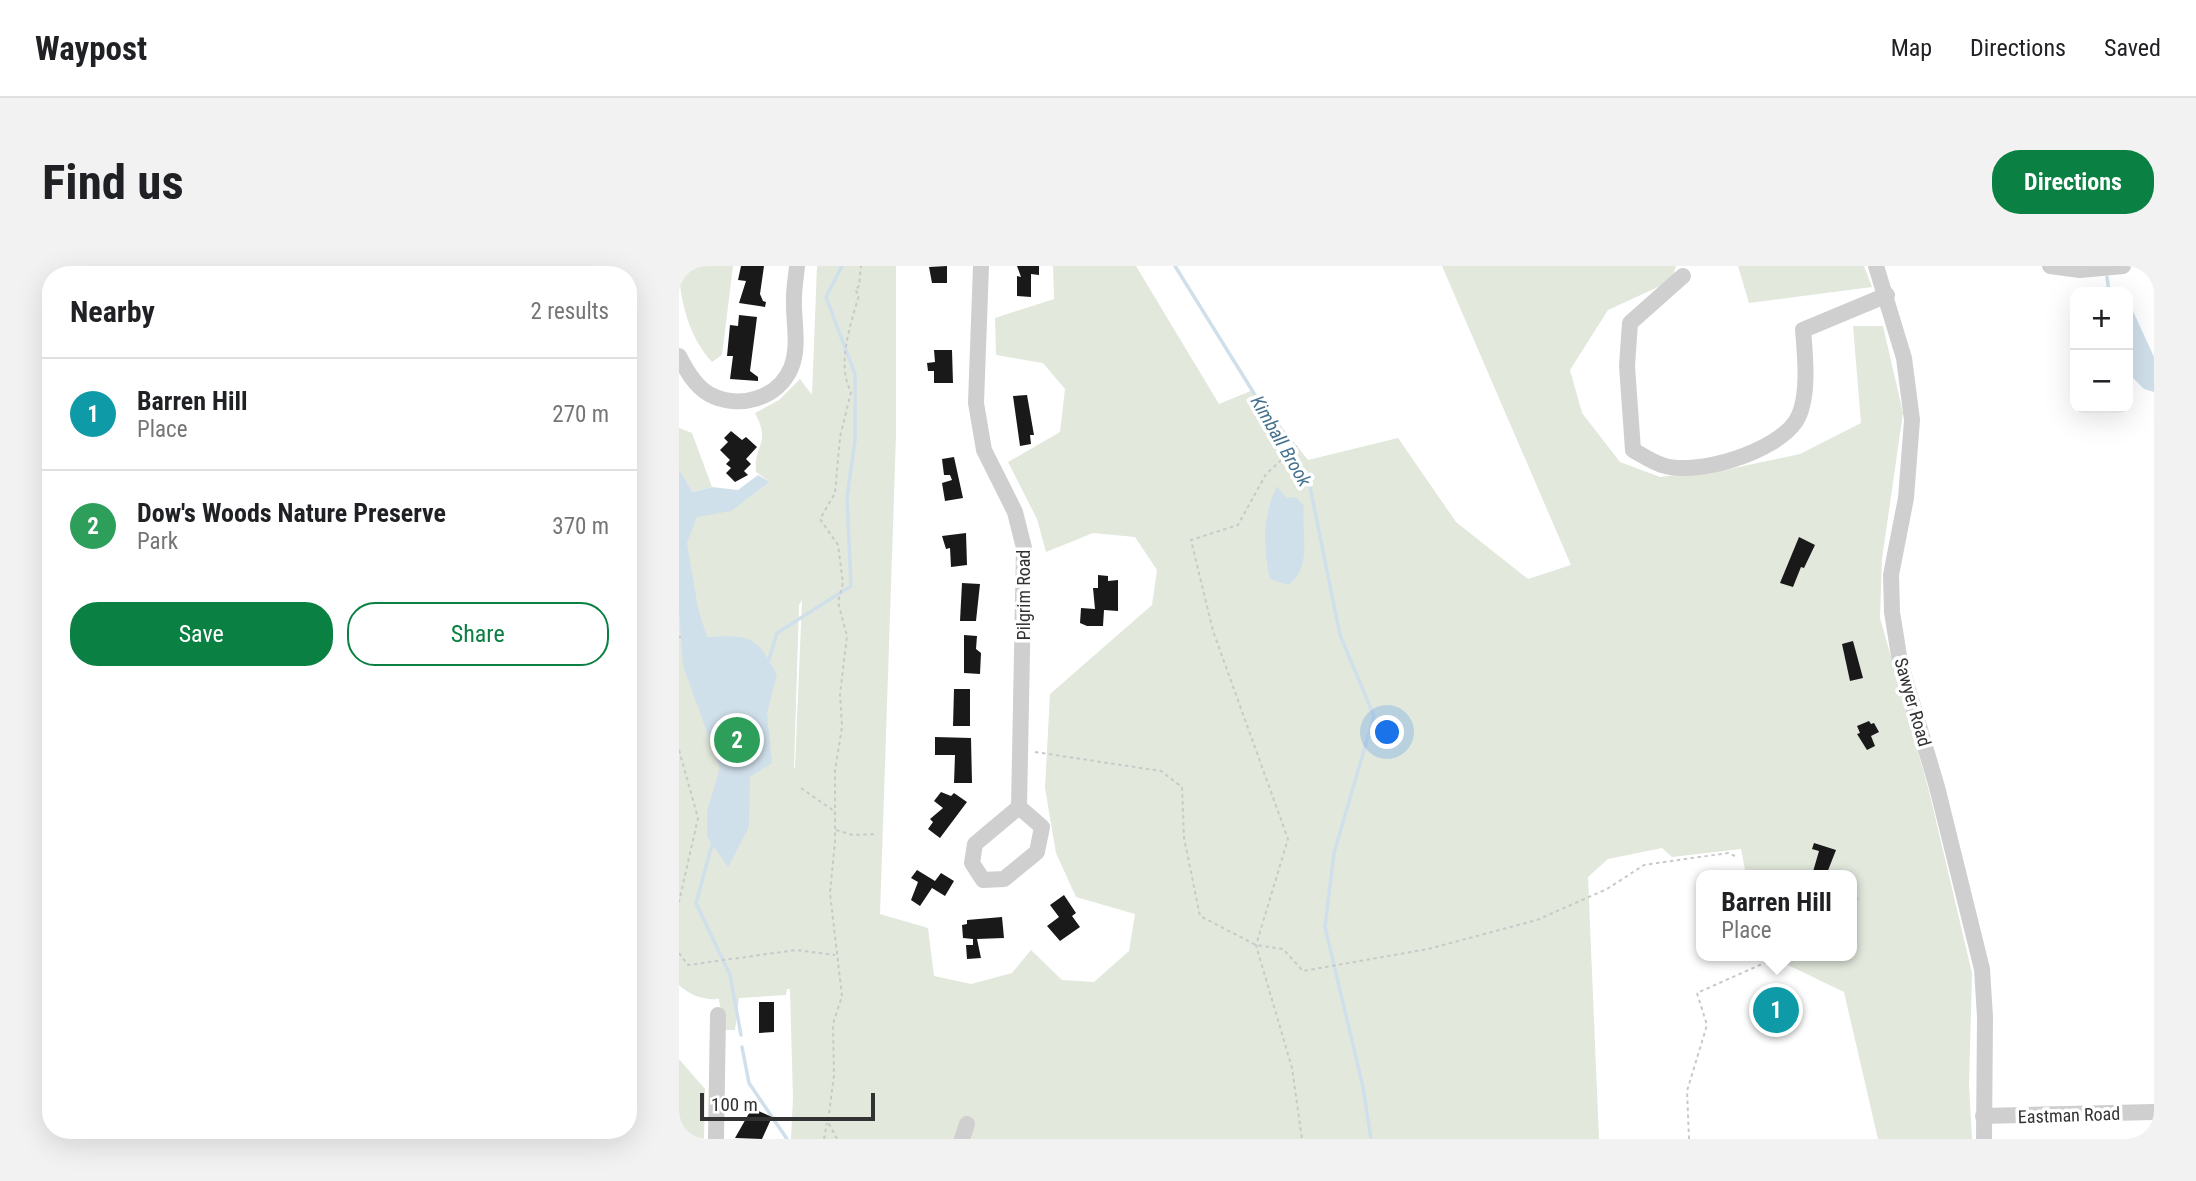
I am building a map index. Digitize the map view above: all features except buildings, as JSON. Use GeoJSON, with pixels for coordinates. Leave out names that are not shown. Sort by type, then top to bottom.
{"type":"FeatureCollection","features":[{"type":"Feature","properties":{"kind":"street"},"geometry":{"type":"LineString","coordinates":[[681,367],[709,394],[733,402],[745,402],[764,396],[781,384],[791,368],[796,346],[794,297],[797,266]]}},
{"type":"Feature","properties":{"kind":"street","name":"Pilgrim Road"},"geometry":{"type":"LineString","coordinates":[[981,266],[976,403],[983,450],[1015,512],[1024,548],[1019,807]]}},
{"type":"Feature","properties":{"kind":"street","name":"Sawyer Road"},"geometry":{"type":"LineString","coordinates":[[1876,266],[1904,358],[1912,420],[1906,499],[1891,575],[1892,612],[1900,662],[1937,787],[1982,969],[1985,1017],[1984,1139]]}},
{"type":"Feature","properties":{"kind":"street"},"geometry":{"type":"LineString","coordinates":[[2050,266],[2080,270],[2123,266]]}},
{"type":"Feature","properties":{"kind":"street"},"geometry":{"type":"LineString","coordinates":[[1683,276],[1630,323],[1627,366],[1633,450],[1664,466],[1713,466],[1765,448],[1796,421],[1807,375],[1803,330],[1887,295]]}},
{"type":"Feature","properties":{"kind":"street"},"geometry":{"type":"LineString","coordinates":[[1019,807],[1042,827],[1037,852],[1004,879],[983,880],[972,863],[975,845],[1019,807]]}},
{"type":"Feature","properties":{"kind":"street"},"geometry":{"type":"LineString","coordinates":[[716,1139],[718,1015]]}},
{"type":"Feature","properties":{"kind":"street","name":"Eastman Road"},"geometry":{"type":"LineString","coordinates":[[1983,1116],[2154,1112]]}},
{"type":"Feature","properties":{"kind":"path"},"geometry":{"type":"LineString","coordinates":[[824,1139],[834,1075],[833,1024],[842,996],[830,893],[835,830],[835,771],[842,727],[840,694],[847,636],[838,601],[843,583],[838,545],[820,519],[835,493],[840,437],[851,392],[844,379],[848,341],[859,295],[855,290],[859,286],[861,266]]}},
{"type":"Feature","properties":{"kind":"path"},"geometry":{"type":"LineString","coordinates":[[1297,446],[1266,474],[1238,525],[1191,540],[1213,631],[1288,839],[1256,945],[1291,1068],[1302,1139]]}},
{"type":"Feature","properties":{"kind":"path"},"geometry":{"type":"LineString","coordinates":[[679,750],[698,818],[679,902]]}},
{"type":"Feature","properties":{"kind":"path"},"geometry":{"type":"LineString","coordinates":[[1020,751],[1081,757],[1161,771],[1182,787],[1184,838],[1200,916],[1256,945],[1283,949],[1303,971],[1428,949],[1537,920],[1607,889],[1644,865],[1728,853],[1735,856]]}},
{"type":"Feature","properties":{"kind":"path"},"geometry":{"type":"LineString","coordinates":[[801,788],[835,811]]}},
{"type":"Feature","properties":{"kind":"path"},"geometry":{"type":"LineString","coordinates":[[835,830],[853,835],[877,834]]}},
{"type":"Feature","properties":{"kind":"path"},"geometry":{"type":"LineString","coordinates":[[679,953],[688,965],[796,950],[836,956]]}},
{"type":"Feature","properties":{"kind":"path"},"geometry":{"type":"LineString","coordinates":[[1689,1139],[1687,1091],[1707,1025],[1697,993],[1769,961]]}},
{"type":"Feature","properties":{"kind":"path"},"geometry":{"type":"LineString","coordinates":[[828,1122],[837,1139]]}},
{"type":"Feature","properties":{"kind":"shaded area"},"geometry":{"type":"Polygon","coordinates":[[[679,266],[733,266],[722,355],[712,362],[691,330],[683,305],[679,266]]]}},
{"type":"Feature","properties":{"kind":"shaded area"},"geometry":{"type":"Polygon","coordinates":[[[817,266],[896,266],[896,436],[880,914],[928,928],[934,976],[971,984],[1012,973],[1031,950],[1062,980],[1094,982],[1129,951],[1135,914],[1076,897],[1056,853],[1045,788],[1050,694],[1152,605],[1157,570],[1135,537],[1093,533],[1046,552],[1037,519],[1008,462],[1060,432],[1065,389],[1043,363],[996,355],[995,318],[1054,299],[1053,266],[1136,266],[1219,404],[1253,390],[1308,460],[1398,438],[1456,522],[1528,579],[1571,565],[1442,266],[1676,266],[1671,281],[1608,310],[1570,370],[1582,413],[1620,462],[1660,477],[1725,470],[1800,454],[1861,423],[1853,326],[1883,326],[1903,413],[1882,559],[1880,618],[1929,791],[1972,973],[1969,1085],[1972,1139],[1878,1139],[1844,992],[1779,961],[1857,961],[1857,870],[1745,870],[1741,849],[1672,857],[1662,848],[1608,859],[1588,877],[1599,1139],[791,1139],[793,1098],[790,989],[787,989],[786,995],[739,998],[735,1030],[723,1030],[719,999],[697,996],[679,985],[679,428],[692,433],[712,487],[693,492],[686,481],[686,501],[747,499],[770,482],[756,472],[762,432],[755,413],[779,400],[800,379],[812,395],[817,266]],[[802,600],[799,605],[795,768],[802,600]]]}},
{"type":"Feature","properties":{"kind":"shaded area"},"geometry":{"type":"Polygon","coordinates":[[[1738,266],[1864,266],[1872,287],[1749,303],[1738,266]]]}},
{"type":"Feature","properties":{"kind":"shaded area"},"geometry":{"type":"Polygon","coordinates":[[[2133,311],[2154,357],[2154,392],[2144,389],[2133,378],[2133,311]]]}},
{"type":"Feature","properties":{"kind":"shaded area"},"geometry":{"type":"Polygon","coordinates":[[[679,470],[693,492],[712,487],[738,490],[758,475],[770,482],[731,511],[697,517],[687,543],[698,608],[707,637],[734,636],[751,640],[763,652],[777,675],[767,713],[772,763],[750,777],[749,827],[728,867],[707,837],[707,811],[720,768],[683,666],[679,611],[679,470]]]}},
{"type":"Feature","properties":{"kind":"shaded area"},"geometry":{"type":"Polygon","coordinates":[[[1277,486],[1286,498],[1296,497],[1304,506],[1301,570],[1288,585],[1270,579],[1266,556],[1266,520],[1277,486]]]}},
{"type":"Feature","properties":{"kind":"shaded area"},"geometry":{"type":"Polygon","coordinates":[[[679,1059],[705,1089],[704,1139],[690,1139],[679,1121],[679,1059]]]}},
{"type":"Feature","properties":{"kind":"waterway"},"geometry":{"type":"LineString","coordinates":[[769,659],[777,633],[851,586],[847,497],[855,441],[855,374],[826,297],[842,266]]}},
{"type":"Feature","properties":{"kind":"waterway","name":"Kimball Brook"},"geometry":{"type":"LineString","coordinates":[[1175,266],[1309,482],[1340,635],[1374,716],[1334,853],[1325,927],[1363,1087],[1371,1139]]}},
{"type":"Feature","properties":{"kind":"waterway"},"geometry":{"type":"LineString","coordinates":[[2107,277],[2108,287]]}},
{"type":"Feature","properties":{"kind":"waterway"},"geometry":{"type":"LineString","coordinates":[[713,841],[696,903],[730,975],[741,1035]]}},
{"type":"Feature","properties":{"kind":"waterway"},"geometry":{"type":"LineString","coordinates":[[742,1047],[749,1083],[787,1139]]}},
{"type":"Feature","properties":{"kind":"place","name":"Dow's Woods Nature Preserve"},"geometry":{"type":"Point","coordinates":[737,740]}},
{"type":"Feature","properties":{"kind":"place","name":"Barren Hill"},"geometry":{"type":"Point","coordinates":[1776,1010]}}]}
